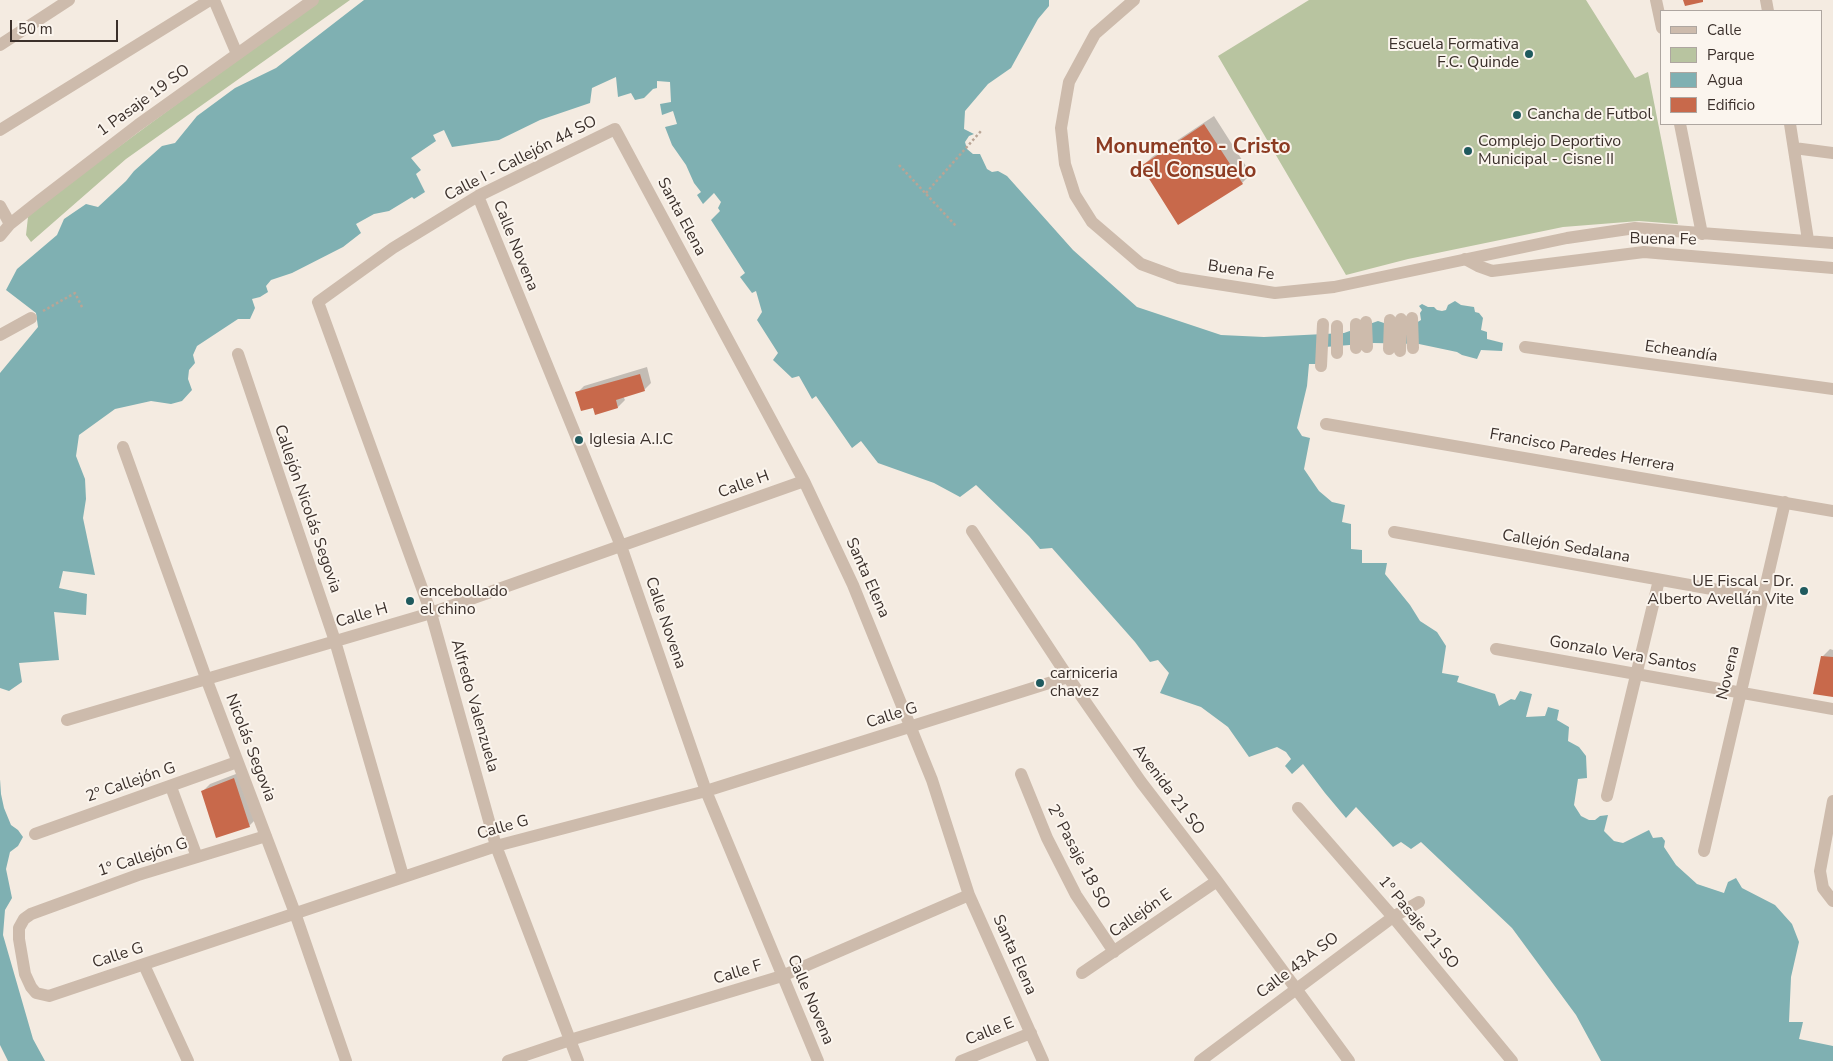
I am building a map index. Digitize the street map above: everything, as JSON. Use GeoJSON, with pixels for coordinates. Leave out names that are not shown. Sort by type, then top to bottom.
{"type":"FeatureCollection","features":[{"type":"Feature","properties":{"kind":"street"},"geometry":{"type":"LineString","coordinates":[[0,45],[69,0]]}},
{"type":"Feature","properties":{"kind":"street"},"geometry":{"type":"LineString","coordinates":[[0,130],[212,0],[237,54]]}},
{"type":"Feature","properties":{"kind":"street","name":"1 Pasaje 19 SO"},"geometry":{"type":"LineString","coordinates":[[0,236],[10,224],[138,125],[313,0]]}},
{"type":"Feature","properties":{"kind":"street","name":"Buena Fe"},"geometry":{"type":"LineString","coordinates":[[1134,0],[1095,34],[1069,82],[1061,128],[1065,164],[1075,195],[1092,222],[1141,264],[1179,278],[1275,294],[1334,287],[1567,238],[1634,228],[1833,243]]}},
{"type":"Feature","properties":{"kind":"street"},"geometry":{"type":"LineString","coordinates":[[1656,0],[1660,19]]}},
{"type":"Feature","properties":{"kind":"street"},"geometry":{"type":"LineString","coordinates":[[1680,125],[1702,234]]}},
{"type":"Feature","properties":{"kind":"street"},"geometry":{"type":"LineString","coordinates":[[1790,125],[1808,240]]}},
{"type":"Feature","properties":{"kind":"street","name":"Calle I - Callejón 44 SO"},"geometry":{"type":"LineString","coordinates":[[318,302],[393,248],[478,196],[616,129]]}},
{"type":"Feature","properties":{"kind":"street","name":"Santa Elena"},"geometry":{"type":"LineString","coordinates":[[616,129],[804,481],[853,585],[912,726],[932,780],[969,895],[1043,1061]]}},
{"type":"Feature","properties":{"kind":"street"},"geometry":{"type":"LineString","coordinates":[[1794,148],[1833,153]]}},
{"type":"Feature","properties":{"kind":"street","name":"Calle Novena"},"geometry":{"type":"LineString","coordinates":[[478,196],[621,546],[706,792],[818,1061]]}},
{"type":"Feature","properties":{"kind":"street"},"geometry":{"type":"LineString","coordinates":[[0,206],[10,224]]}},
{"type":"Feature","properties":{"kind":"street","name":"Buena Fe"},"geometry":{"type":"LineString","coordinates":[[1465,259],[1492,271],[1644,252],[1833,268]]}},
{"type":"Feature","properties":{"kind":"street","name":"Alfredo Valenzuela"},"geometry":{"type":"LineString","coordinates":[[318,302],[431,614],[496,846],[578,1061]]}},
{"type":"Feature","properties":{"kind":"street"},"geometry":{"type":"LineString","coordinates":[[0,335],[30,318]]}},
{"type":"Feature","properties":{"kind":"street"},"geometry":{"type":"LineString","coordinates":[[1394,350],[1401,319],[1414,348]]}},
{"type":"Feature","properties":{"kind":"street"},"geometry":{"type":"LineString","coordinates":[[1361,323],[1362,348]]}},
{"type":"Feature","properties":{"kind":"street"},"geometry":{"type":"LineString","coordinates":[[1321,366],[1323,324]]}},
{"type":"Feature","properties":{"kind":"street"},"geometry":{"type":"LineString","coordinates":[[1337,326],[1337,353]]}},
{"type":"Feature","properties":{"kind":"street","name":"Echeandía"},"geometry":{"type":"LineString","coordinates":[[1525,347],[1833,389]]}},
{"type":"Feature","properties":{"kind":"street","name":"Callejón Nicolás Segovia"},"geometry":{"type":"LineString","coordinates":[[238,354],[335,641],[402,876]]}},
{"type":"Feature","properties":{"kind":"street","name":"Francisco Paredes Herrera"},"geometry":{"type":"LineString","coordinates":[[1326,424],[1833,511]]}},
{"type":"Feature","properties":{"kind":"street","name":"Nicolás Segovia"},"geometry":{"type":"LineString","coordinates":[[123,447],[237,762],[295,913],[346,1061]]}},
{"type":"Feature","properties":{"kind":"street","name":"Calle H"},"geometry":{"type":"LineString","coordinates":[[67,720],[431,614],[804,481]]}},
{"type":"Feature","properties":{"kind":"street","name":"Novena"},"geometry":{"type":"LineString","coordinates":[[1704,851],[1785,502]]}},
{"type":"Feature","properties":{"kind":"street","name":"Avenida 21 SO"},"geometry":{"type":"LineString","coordinates":[[972,531],[1068,678],[1141,782],[1217,881],[1349,1061]]}},
{"type":"Feature","properties":{"kind":"street","name":"Callejón Sedalana"},"geometry":{"type":"LineString","coordinates":[[1394,532],[1762,598]]}},
{"type":"Feature","properties":{"kind":"street"},"geometry":{"type":"LineString","coordinates":[[1607,796],[1659,580]]}},
{"type":"Feature","properties":{"kind":"street","name":"Gonzalo Vera Santos"},"geometry":{"type":"LineString","coordinates":[[1496,649],[1833,709]]}},
{"type":"Feature","properties":{"kind":"street","name":"Calle G"},"geometry":{"type":"LineString","coordinates":[[31,914],[24,918],[19,928],[25,974],[36,993],[49,996],[496,846],[706,792],[1068,678]]}},
{"type":"Feature","properties":{"kind":"street","name":"2º Callejón G"},"geometry":{"type":"LineString","coordinates":[[35,834],[172,787],[237,762]]}},
{"type":"Feature","properties":{"kind":"street","name":"2° Pasaje 18 SO"},"geometry":{"type":"LineString","coordinates":[[1021,774],[1047,838],[1072,888],[1114,952]]}},
{"type":"Feature","properties":{"kind":"street"},"geometry":{"type":"LineString","coordinates":[[172,787],[197,857]]}},
{"type":"Feature","properties":{"kind":"street"},"geometry":{"type":"LineString","coordinates":[[1833,801],[1820,871],[1823,888],[1833,901]]}},
{"type":"Feature","properties":{"kind":"street","name":"1º Pasaje 21 SO"},"geometry":{"type":"LineString","coordinates":[[1298,808],[1393,917],[1512,1061]]}},
{"type":"Feature","properties":{"kind":"street","name":"1º Callejón G"},"geometry":{"type":"LineString","coordinates":[[31,914],[138,875],[266,836]]}},
{"type":"Feature","properties":{"kind":"street","name":"Callejón E"},"geometry":{"type":"LineString","coordinates":[[1082,974],[1217,881]]}},
{"type":"Feature","properties":{"kind":"street","name":"Calle F"},"geometry":{"type":"LineString","coordinates":[[508,1061],[570,1040],[782,976],[969,895]]}},
{"type":"Feature","properties":{"kind":"street","name":"Calle 43A SO"},"geometry":{"type":"LineString","coordinates":[[1200,1061],[1393,917],[1419,902]]}},
{"type":"Feature","properties":{"kind":"street"},"geometry":{"type":"LineString","coordinates":[[144,964],[188,1061]]}},
{"type":"Feature","properties":{"kind":"street","name":"Calle E"},"geometry":{"type":"LineString","coordinates":[[961,1061],[1030,1033]]}},
{"type":"Feature","properties":{"kind":"path"},"geometry":{"type":"LineString","coordinates":[[926,193],[981,132]]}},
{"type":"Feature","properties":{"kind":"path"},"geometry":{"type":"LineString","coordinates":[[899,165],[956,226]]}},
{"type":"Feature","properties":{"kind":"path"},"geometry":{"type":"LineString","coordinates":[[30,318],[75,293],[83,309]]}},
{"type":"Feature","properties":{"kind":"green space"},"geometry":{"type":"Polygon","coordinates":[[[318,0],[350,0],[126,159],[31,242],[26,235],[28,217],[37,207],[318,0]]]}},
{"type":"Feature","properties":{"kind":"green space","name":"Complejo Deportivo Municipal - Cisne II"},"geometry":{"type":"Polygon","coordinates":[[[1309,0],[1586,0],[1635,78],[1648,72],[1678,224],[1639,221],[1563,227],[1408,259],[1346,275],[1218,56],[1309,0]]]}},
{"type":"Feature","properties":{"kind":"water"},"geometry":{"type":"Polygon","coordinates":[[[364,0],[1049,0],[1049,6],[1038,19],[1011,68],[988,84],[965,111],[964,129],[974,134],[969,136],[965,142],[967,149],[973,154],[980,154],[987,169],[992,172],[998,171],[1007,176],[1073,250],[1137,307],[1221,335],[1264,337],[1344,333],[1378,321],[1387,324],[1416,323],[1421,320],[1420,313],[1422,310],[1419,306],[1422,304],[1442,311],[1446,310],[1448,305],[1455,301],[1461,305],[1474,307],[1475,312],[1479,313],[1483,318],[1481,330],[1487,332],[1487,339],[1503,343],[1502,351],[1481,350],[1477,359],[1457,352],[1419,344],[1374,343],[1325,347],[1325,364],[1309,364],[1307,386],[1297,428],[1302,436],[1310,438],[1304,469],[1319,491],[1332,502],[1345,505],[1342,522],[1351,524],[1351,549],[1362,550],[1362,563],[1387,563],[1385,574],[1410,605],[1420,621],[1437,632],[1446,646],[1442,673],[1459,676],[1457,682],[1495,694],[1499,706],[1511,699],[1515,700],[1520,691],[1532,694],[1526,717],[1545,716],[1548,707],[1559,710],[1557,720],[1569,727],[1568,741],[1579,747],[1586,756],[1587,778],[1578,779],[1574,805],[1581,816],[1589,820],[1595,820],[1600,816],[1608,815],[1604,831],[1614,841],[1623,843],[1649,830],[1653,838],[1662,837],[1665,841],[1664,847],[1676,865],[1697,884],[1724,893],[1728,882],[1736,878],[1742,888],[1775,905],[1792,924],[1799,942],[1791,977],[1789,1022],[1803,1022],[1799,1039],[1833,1046],[1833,1061],[1601,1061],[1576,1015],[1512,928],[1421,842],[1411,849],[1401,842],[1393,847],[1356,807],[1346,818],[1303,764],[1292,774],[1285,766],[1291,759],[1286,752],[1277,747],[1249,757],[1228,727],[1201,707],[1160,693],[1169,673],[1158,660],[1150,662],[1135,642],[1052,548],[1040,549],[976,485],[960,497],[934,483],[878,463],[861,441],[852,448],[816,396],[812,399],[799,376],[792,378],[773,360],[778,353],[757,320],[762,312],[756,291],[752,293],[740,277],[745,273],[711,220],[720,211],[718,208],[721,202],[714,193],[703,204],[697,195],[701,192],[672,145],[665,127],[677,124],[673,111],[662,115],[660,104],[671,102],[670,82],[657,81],[657,88],[653,89],[644,98],[635,100],[631,93],[618,97],[616,77],[592,88],[590,103],[540,120],[499,140],[452,147],[444,130],[433,135],[436,141],[411,158],[421,170],[416,174],[425,192],[414,199],[412,197],[389,211],[374,214],[356,224],[361,233],[343,247],[292,273],[271,280],[266,286],[268,292],[252,299],[255,308],[250,319],[238,319],[197,346],[193,355],[195,363],[189,370],[188,379],[192,390],[182,401],[171,404],[151,401],[115,409],[79,435],[76,456],[85,479],[86,499],[83,518],[95,575],[63,571],[59,588],[87,594],[86,615],[54,612],[59,660],[19,663],[22,682],[9,691],[0,688],[0,373],[38,327],[36,313],[6,290],[17,269],[57,235],[64,219],[86,204],[98,207],[162,146],[175,143],[197,116],[235,88],[276,68],[364,0]]]}},
{"type":"Feature","properties":{"kind":"water"},"geometry":{"type":"Polygon","coordinates":[[[0,779],[4,808],[11,825],[23,837],[18,846],[10,852],[6,869],[12,898],[5,910],[3,935],[33,1039],[45,1061],[8,1061],[0,1045],[0,779]]]}},
{"type":"Feature","properties":{"kind":"building"},"geometry":{"type":"Polygon","coordinates":[[[1683,0],[1703,0],[1703,2],[1685,6],[1683,0]]]}},
{"type":"Feature","properties":{"kind":"building"},"geometry":{"type":"Polygon","coordinates":[[[1204,124],[1243,184],[1178,225],[1141,166],[1204,124]]]}},
{"type":"Feature","properties":{"kind":"building"},"geometry":{"type":"Polygon","coordinates":[[[640,374],[645,391],[616,400],[618,408],[595,415],[593,408],[581,411],[575,392],[640,374]]]}},
{"type":"Feature","properties":{"kind":"building"},"geometry":{"type":"Polygon","coordinates":[[[1821,656],[1833,657],[1833,697],[1813,694],[1821,656]]]}},
{"type":"Feature","properties":{"kind":"building"},"geometry":{"type":"Polygon","coordinates":[[[234,778],[250,827],[216,838],[201,791],[234,778]]]}},
{"type":"Feature","properties":{"kind":"place","name":"Escuela Formativa F.C. Quinde"},"geometry":{"type":"Point","coordinates":[1529,54]}},
{"type":"Feature","properties":{"kind":"place","name":"Cancha de Futbol"},"geometry":{"type":"Point","coordinates":[1517,115]}},
{"type":"Feature","properties":{"kind":"place","name":"Complejo Deportivo Municipal - Cisne II"},"geometry":{"type":"Point","coordinates":[1468,151]}},
{"type":"Feature","properties":{"kind":"place","name":"Iglesia A.I.C"},"geometry":{"type":"Point","coordinates":[579,440]}},
{"type":"Feature","properties":{"kind":"place","name":"UE Fiscal - Dr. Alberto Avellán Vite"},"geometry":{"type":"Point","coordinates":[1804,591]}},
{"type":"Feature","properties":{"kind":"place","name":"encebollado el chino"},"geometry":{"type":"Point","coordinates":[410,601]}},
{"type":"Feature","properties":{"kind":"place","name":"carniceria chavez"},"geometry":{"type":"Point","coordinates":[1040,683]}},
{"type":"Feature","properties":{"kind":"district","name":"Monumento - Cristo del Consuelo"},"geometry":{"type":"Point","coordinates":[1193,160]}}]}
